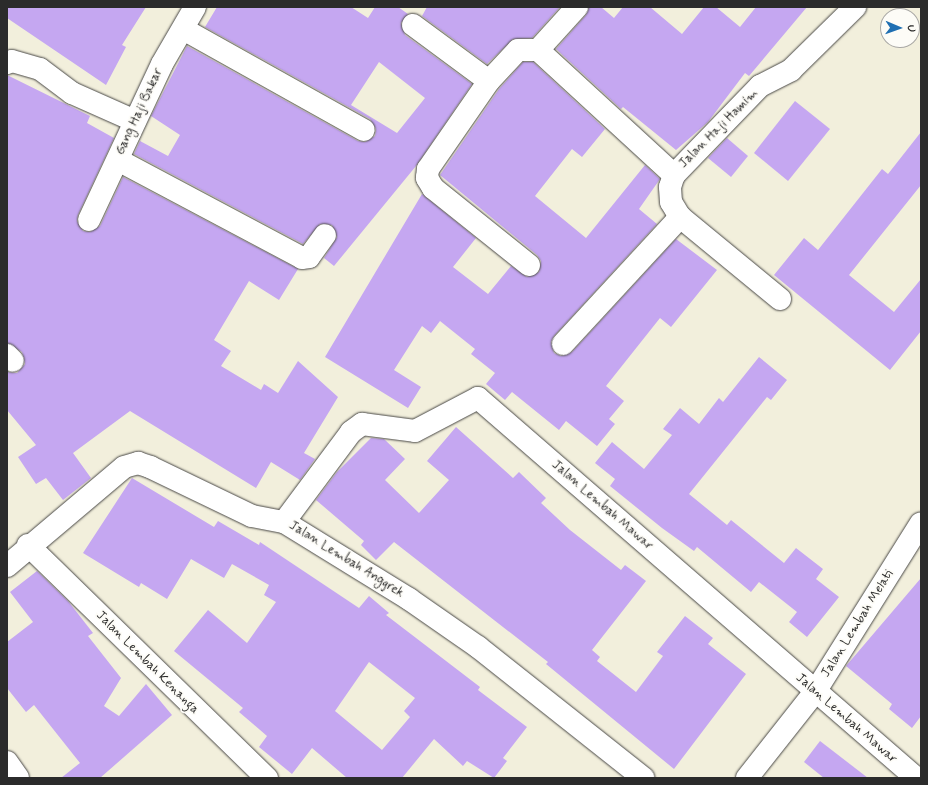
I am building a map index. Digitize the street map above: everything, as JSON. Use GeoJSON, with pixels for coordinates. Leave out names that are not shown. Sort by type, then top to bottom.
{"type":"FeatureCollection","features":[{"type":"Feature","properties":{"kind":"street","name":"Gang Haji Bakar"},"geometry":{"type":"LineString","coordinates":[[89,220],[118,160],[134,121],[195,7]]}},
{"type":"Feature","properties":{"kind":"street"},"geometry":{"type":"LineString","coordinates":[[538,50],[577,7]]}},
{"type":"Feature","properties":{"kind":"street","name":"Jalan Haji Hamim"},"geometry":{"type":"LineString","coordinates":[[674,174],[760,86],[791,70],[855,7]]}},
{"type":"Feature","properties":{"kind":"street"},"geometry":{"type":"LineString","coordinates":[[413,25],[489,81]]}},
{"type":"Feature","properties":{"kind":"street"},"geometry":{"type":"LineString","coordinates":[[183,29],[364,130]]}},
{"type":"Feature","properties":{"kind":"street"},"geometry":{"type":"LineString","coordinates":[[529,265],[433,188],[427,178],[428,169],[489,81],[518,50],[538,50],[674,174],[669,195],[680,217],[780,299]]}},
{"type":"Feature","properties":{"kind":"street"},"geometry":{"type":"LineString","coordinates":[[7,63],[12,61],[40,69],[72,93],[134,121]]}},
{"type":"Feature","properties":{"kind":"street"},"geometry":{"type":"LineString","coordinates":[[118,160],[302,258],[309,257],[325,235]]}},
{"type":"Feature","properties":{"kind":"street"},"geometry":{"type":"LineString","coordinates":[[563,344],[680,217]]}},
{"type":"Feature","properties":{"kind":"street","name":"Jalan Lembah Mawar"},"geometry":{"type":"LineString","coordinates":[[284,522],[351,432],[362,424],[415,431],[478,398],[916,778]]}},
{"type":"Feature","properties":{"kind":"street","name":"Jalan Lembah Anggrek"},"geometry":{"type":"LineString","coordinates":[[7,566],[28,545],[124,467],[138,463],[252,516],[284,522],[409,599],[478,647],[643,778]]}},
{"type":"Feature","properties":{"kind":"street","name":"Jalan Lembah Melati"},"geometry":{"type":"LineString","coordinates":[[747,778],[816,692],[921,523]]}},
{"type":"Feature","properties":{"kind":"street","name":"Jalan Lembah Kenanga"},"geometry":{"type":"LineString","coordinates":[[28,545],[267,778]]}},
{"type":"Feature","properties":{"kind":"street"},"geometry":{"type":"LineString","coordinates":[[7,762],[18,778]]}},
{"type":"Feature","properties":{"kind":"building"},"geometry":{"type":"Polygon","coordinates":[[[7,7],[146,7],[122,45],[126,47],[106,85],[7,18],[7,7]]]}},
{"type":"Feature","properties":{"kind":"building"},"geometry":{"type":"Polygon","coordinates":[[[217,7],[351,7],[368,18],[375,7],[398,7],[408,14],[401,23],[405,35],[472,84],[416,166],[334,266],[324,258],[337,237],[332,225],[320,224],[303,244],[134,154],[140,141],[168,156],[180,135],[151,116],[187,46],[358,141],[365,142],[375,136],[376,129],[370,119],[205,27],[217,7]],[[379,62],[351,105],[397,133],[425,98],[379,62]]]}},
{"type":"Feature","properties":{"kind":"building"},"geometry":{"type":"Polygon","coordinates":[[[427,7],[560,7],[532,38],[513,39],[487,64],[422,16],[427,7]]]}},
{"type":"Feature","properties":{"kind":"building"},"geometry":{"type":"Polygon","coordinates":[[[589,7],[601,7],[614,18],[623,7],[650,7],[682,34],[704,7],[716,7],[740,27],[756,7],[807,7],[749,76],[745,73],[708,122],[676,150],[623,107],[621,109],[556,49],[586,15],[589,7]]]}},
{"type":"Feature","properties":{"kind":"building"},"geometry":{"type":"Polygon","coordinates":[[[523,62],[533,62],[605,129],[582,157],[572,149],[535,196],[586,238],[645,165],[660,179],[639,209],[657,224],[554,336],[551,342],[554,353],[561,356],[572,352],[676,239],[717,270],[671,327],[660,318],[606,386],[624,401],[609,419],[615,424],[597,446],[566,421],[559,430],[512,392],[505,400],[486,384],[495,373],[471,354],[475,349],[440,321],[431,333],[422,326],[394,370],[421,387],[408,408],[325,357],[422,194],[476,238],[453,267],[488,294],[511,266],[527,277],[539,272],[541,261],[537,255],[440,175],[499,89],[523,62]]]}},
{"type":"Feature","properties":{"kind":"building"},"geometry":{"type":"Polygon","coordinates":[[[7,75],[90,116],[87,123],[114,138],[78,215],[77,221],[83,231],[90,232],[100,226],[123,177],[298,269],[279,300],[249,281],[214,340],[231,351],[221,366],[261,390],[264,384],[278,393],[298,361],[338,397],[304,453],[315,459],[300,480],[271,462],[256,488],[130,411],[73,453],[91,478],[63,500],[46,478],[36,484],[18,457],[36,445],[7,410],[7,372],[17,373],[25,364],[22,352],[7,343],[7,75]]]}},
{"type":"Feature","properties":{"kind":"building"},"geometry":{"type":"Polygon","coordinates":[[[795,101],[830,129],[788,181],[754,153],[795,101]]]}},
{"type":"Feature","properties":{"kind":"building"},"geometry":{"type":"Polygon","coordinates":[[[921,132],[921,185],[849,275],[894,312],[921,279],[921,331],[890,370],[774,275],[804,238],[818,250],[882,169],[888,174],[921,132]]]}},
{"type":"Feature","properties":{"kind":"building"},"geometry":{"type":"Polygon","coordinates":[[[727,138],[748,156],[731,177],[708,158],[727,138]]]}},
{"type":"Feature","properties":{"kind":"building"},"geometry":{"type":"Polygon","coordinates":[[[759,357],[787,380],[771,400],[767,397],[689,494],[727,525],[731,520],[784,563],[796,548],[823,569],[816,579],[839,597],[807,637],[789,622],[797,612],[759,582],[751,592],[697,547],[694,551],[662,528],[610,486],[615,479],[595,463],[612,442],[644,469],[672,435],[663,429],[680,408],[699,424],[719,398],[723,402],[759,357]]]}},
{"type":"Feature","properties":{"kind":"building"},"geometry":{"type":"Polygon","coordinates":[[[456,427],[513,478],[519,472],[546,498],[541,503],[570,530],[621,570],[625,565],[646,581],[592,650],[600,657],[597,661],[636,692],[663,656],[657,652],[685,616],[713,638],[708,644],[746,674],[674,769],[546,664],[548,662],[394,542],[376,560],[361,545],[364,541],[316,500],[337,472],[371,438],[384,439],[405,459],[385,480],[419,513],[449,480],[427,461],[456,427]]]}},
{"type":"Feature","properties":{"kind":"building"},"geometry":{"type":"Polygon","coordinates":[[[132,478],[214,527],[218,521],[259,545],[260,542],[359,608],[369,596],[389,613],[386,615],[480,687],[478,690],[527,727],[503,758],[507,761],[494,778],[467,761],[463,766],[434,739],[402,778],[347,778],[312,748],[292,774],[259,747],[267,736],[239,712],[243,708],[174,651],[208,610],[247,643],[276,602],[264,595],[269,585],[232,564],[224,578],[191,559],[167,599],[141,583],[139,587],[83,553],[132,478]],[[369,662],[335,711],[382,750],[410,717],[404,711],[415,698],[369,662]]]}},
{"type":"Feature","properties":{"kind":"building"},"geometry":{"type":"Polygon","coordinates":[[[37,571],[68,601],[93,633],[88,636],[121,678],[104,706],[119,716],[146,684],[172,715],[100,778],[61,778],[80,763],[34,705],[26,712],[7,688],[7,642],[33,622],[10,592],[37,571]]]}},
{"type":"Feature","properties":{"kind":"building"},"geometry":{"type":"Polygon","coordinates":[[[921,578],[921,716],[912,728],[889,709],[892,704],[846,666],[921,578]]]}},
{"type":"Feature","properties":{"kind":"building"},"geometry":{"type":"Polygon","coordinates":[[[820,741],[868,778],[824,778],[804,762],[820,741]]]}}]}
